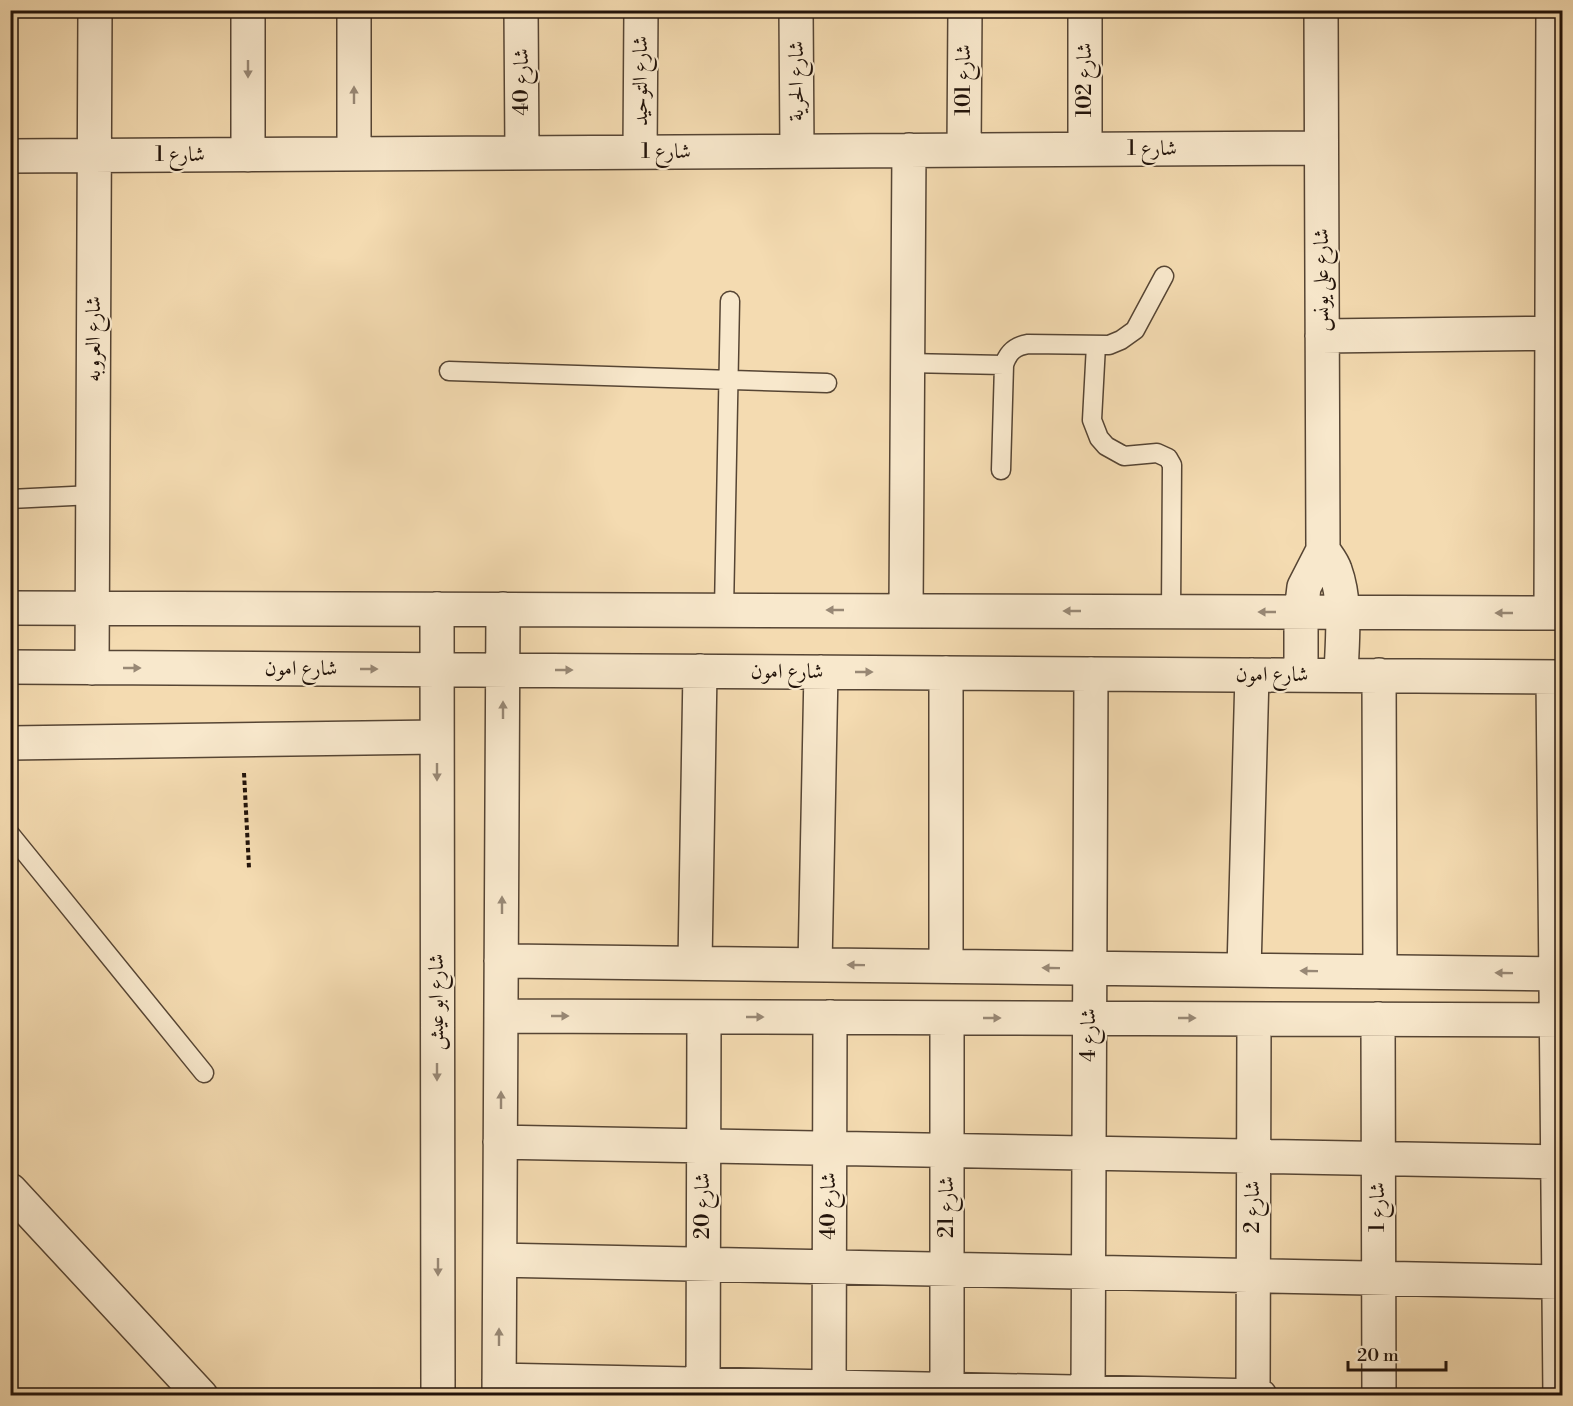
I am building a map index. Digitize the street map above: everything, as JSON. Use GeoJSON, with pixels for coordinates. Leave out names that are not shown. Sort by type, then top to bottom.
{"type":"FeatureCollection","features":[{"type":"Feature","properties":{"kind":"street","name":"شارع العروبه"},"geometry":{"type":"LineString","coordinates":[[92,668],[94,10]]}},
{"type":"Feature","properties":{"kind":"street"},"geometry":{"type":"LineString","coordinates":[[248,10],[248,154]]}},
{"type":"Feature","properties":{"kind":"street"},"geometry":{"type":"LineString","coordinates":[[354,10],[354,154]]}},
{"type":"Feature","properties":{"kind":"street","name":"شارع 40"},"geometry":{"type":"LineString","coordinates":[[522,10],[522,153]]}},
{"type":"Feature","properties":{"kind":"street","name":"شارع التوحيد"},"geometry":{"type":"LineString","coordinates":[[640,152],[641,10]]}},
{"type":"Feature","properties":{"kind":"street","name":"شارع الحرية"},"geometry":{"type":"LineString","coordinates":[[796,10],[797,151]]}},
{"type":"Feature","properties":{"kind":"street","name":"شارع 101"},"geometry":{"type":"LineString","coordinates":[[964,150],[965,10]]}},
{"type":"Feature","properties":{"kind":"street","name":"شارع 102"},"geometry":{"type":"LineString","coordinates":[[1084,10],[1085,149]]}},
{"type":"Feature","properties":{"kind":"street","name":"شارع على يونس"},"geometry":{"type":"LineString","coordinates":[[1301,675],[1301,612],[1304,587],[1323,549],[1321,10]]}},
{"type":"Feature","properties":{"kind":"street"},"geometry":{"type":"LineString","coordinates":[[10,608],[1557,613],[1557,159],[1553,10]]}},
{"type":"Feature","properties":{"kind":"street","name":"شارع 1"},"geometry":{"type":"LineString","coordinates":[[10,156],[1321,148]]}},
{"type":"Feature","properties":{"kind":"street"},"geometry":{"type":"LineString","coordinates":[[906,610],[909,150]]}},
{"type":"Feature","properties":{"kind":"street"},"geometry":{"type":"LineString","coordinates":[[1322,336],[1557,333]]}},
{"type":"Feature","properties":{"kind":"street","name":"شارع على يونس"},"geometry":{"type":"LineString","coordinates":[[1323,549],[1335,568],[1343,612],[1341,675]]}},
{"type":"Feature","properties":{"kind":"street","name":"شارع ابو عيش"},"geometry":{"type":"LineString","coordinates":[[437,609],[438,1395]]}},
{"type":"Feature","properties":{"kind":"street"},"geometry":{"type":"LineString","coordinates":[[503,609],[499,1388],[1260,1395]]}},
{"type":"Feature","properties":{"kind":"street","name":"شارع امون"},"geometry":{"type":"LineString","coordinates":[[10,667],[1558,677]]}},
{"type":"Feature","properties":{"kind":"street"},"geometry":{"type":"LineString","coordinates":[[695,963],[700,671]]}},
{"type":"Feature","properties":{"kind":"street"},"geometry":{"type":"LineString","coordinates":[[815,965],[821,672]]}},
{"type":"Feature","properties":{"kind":"street"},"geometry":{"type":"LineString","coordinates":[[946,673],[946,966]]}},
{"type":"Feature","properties":{"kind":"street","name":"شارع 4"},"geometry":{"type":"LineString","coordinates":[[1088,1394],[1091,674]]}},
{"type":"Feature","properties":{"kind":"street"},"geometry":{"type":"LineString","coordinates":[[1245,970],[1252,675]]}},
{"type":"Feature","properties":{"kind":"street"},"geometry":{"type":"LineString","coordinates":[[1379,675],[1380,972]]}},
{"type":"Feature","properties":{"kind":"street"},"geometry":{"type":"LineString","coordinates":[[1558,677],[1560,1395]]}},
{"type":"Feature","properties":{"kind":"street"},"geometry":{"type":"LineString","coordinates":[[10,743],[437,736]]}},
{"type":"Feature","properties":{"kind":"street"},"geometry":{"type":"LineString","coordinates":[[501,961],[1559,974]]}},
{"type":"Feature","properties":{"kind":"street"},"geometry":{"type":"LineString","coordinates":[[501,1016],[1560,1020]]}},
{"type":"Feature","properties":{"kind":"street","name":"شارع 20"},"geometry":{"type":"LineString","coordinates":[[703,1390],[704,1017]]}},
{"type":"Feature","properties":{"kind":"street","name":"شارع 40"},"geometry":{"type":"LineString","coordinates":[[829,1391],[830,1017]]}},
{"type":"Feature","properties":{"kind":"street","name":"شارع 21"},"geometry":{"type":"LineString","coordinates":[[946,1017],[947,1392]]}},
{"type":"Feature","properties":{"kind":"street","name":"شارع 2"},"geometry":{"type":"LineString","coordinates":[[1252,1395],[1254,1019]]}},
{"type":"Feature","properties":{"kind":"street","name":"شارع 1"},"geometry":{"type":"LineString","coordinates":[[1378,1019],[1379,1395]]}},
{"type":"Feature","properties":{"kind":"street"},"geometry":{"type":"LineString","coordinates":[[500,1142],[1560,1162]]}},
{"type":"Feature","properties":{"kind":"street"},"geometry":{"type":"LineString","coordinates":[[10,1190],[201,1395]]}},
{"type":"Feature","properties":{"kind":"street"},"geometry":{"type":"LineString","coordinates":[[500,1260],[1561,1282]]}},
{"type":"Feature","properties":{"kind":"lane"},"geometry":{"type":"LineString","coordinates":[[1001,470],[1004,365],[1012,350],[1020,345],[1109,345],[1121,340],[1135,330],[1164,276]]}},
{"type":"Feature","properties":{"kind":"lane"},"geometry":{"type":"LineString","coordinates":[[724,610],[730,301]]}},
{"type":"Feature","properties":{"kind":"lane"},"geometry":{"type":"LineString","coordinates":[[1096,345],[1092,420],[1099,438],[1106,446],[1124,456],[1157,453],[1168,458],[1172,465],[1171,612]]}},
{"type":"Feature","properties":{"kind":"lane"},"geometry":{"type":"LineString","coordinates":[[907,363],[1004,365]]}},
{"type":"Feature","properties":{"kind":"lane"},"geometry":{"type":"LineString","coordinates":[[449,371],[827,383]]}},
{"type":"Feature","properties":{"kind":"lane"},"geometry":{"type":"LineString","coordinates":[[10,499],[93,495]]}},
{"type":"Feature","properties":{"kind":"lane"},"geometry":{"type":"LineString","coordinates":[[10,834],[204,1073]]}},
{"type":"Feature","properties":{"kind":"path"},"geometry":{"type":"LineString","coordinates":[[242,740],[249,868]]}}]}
